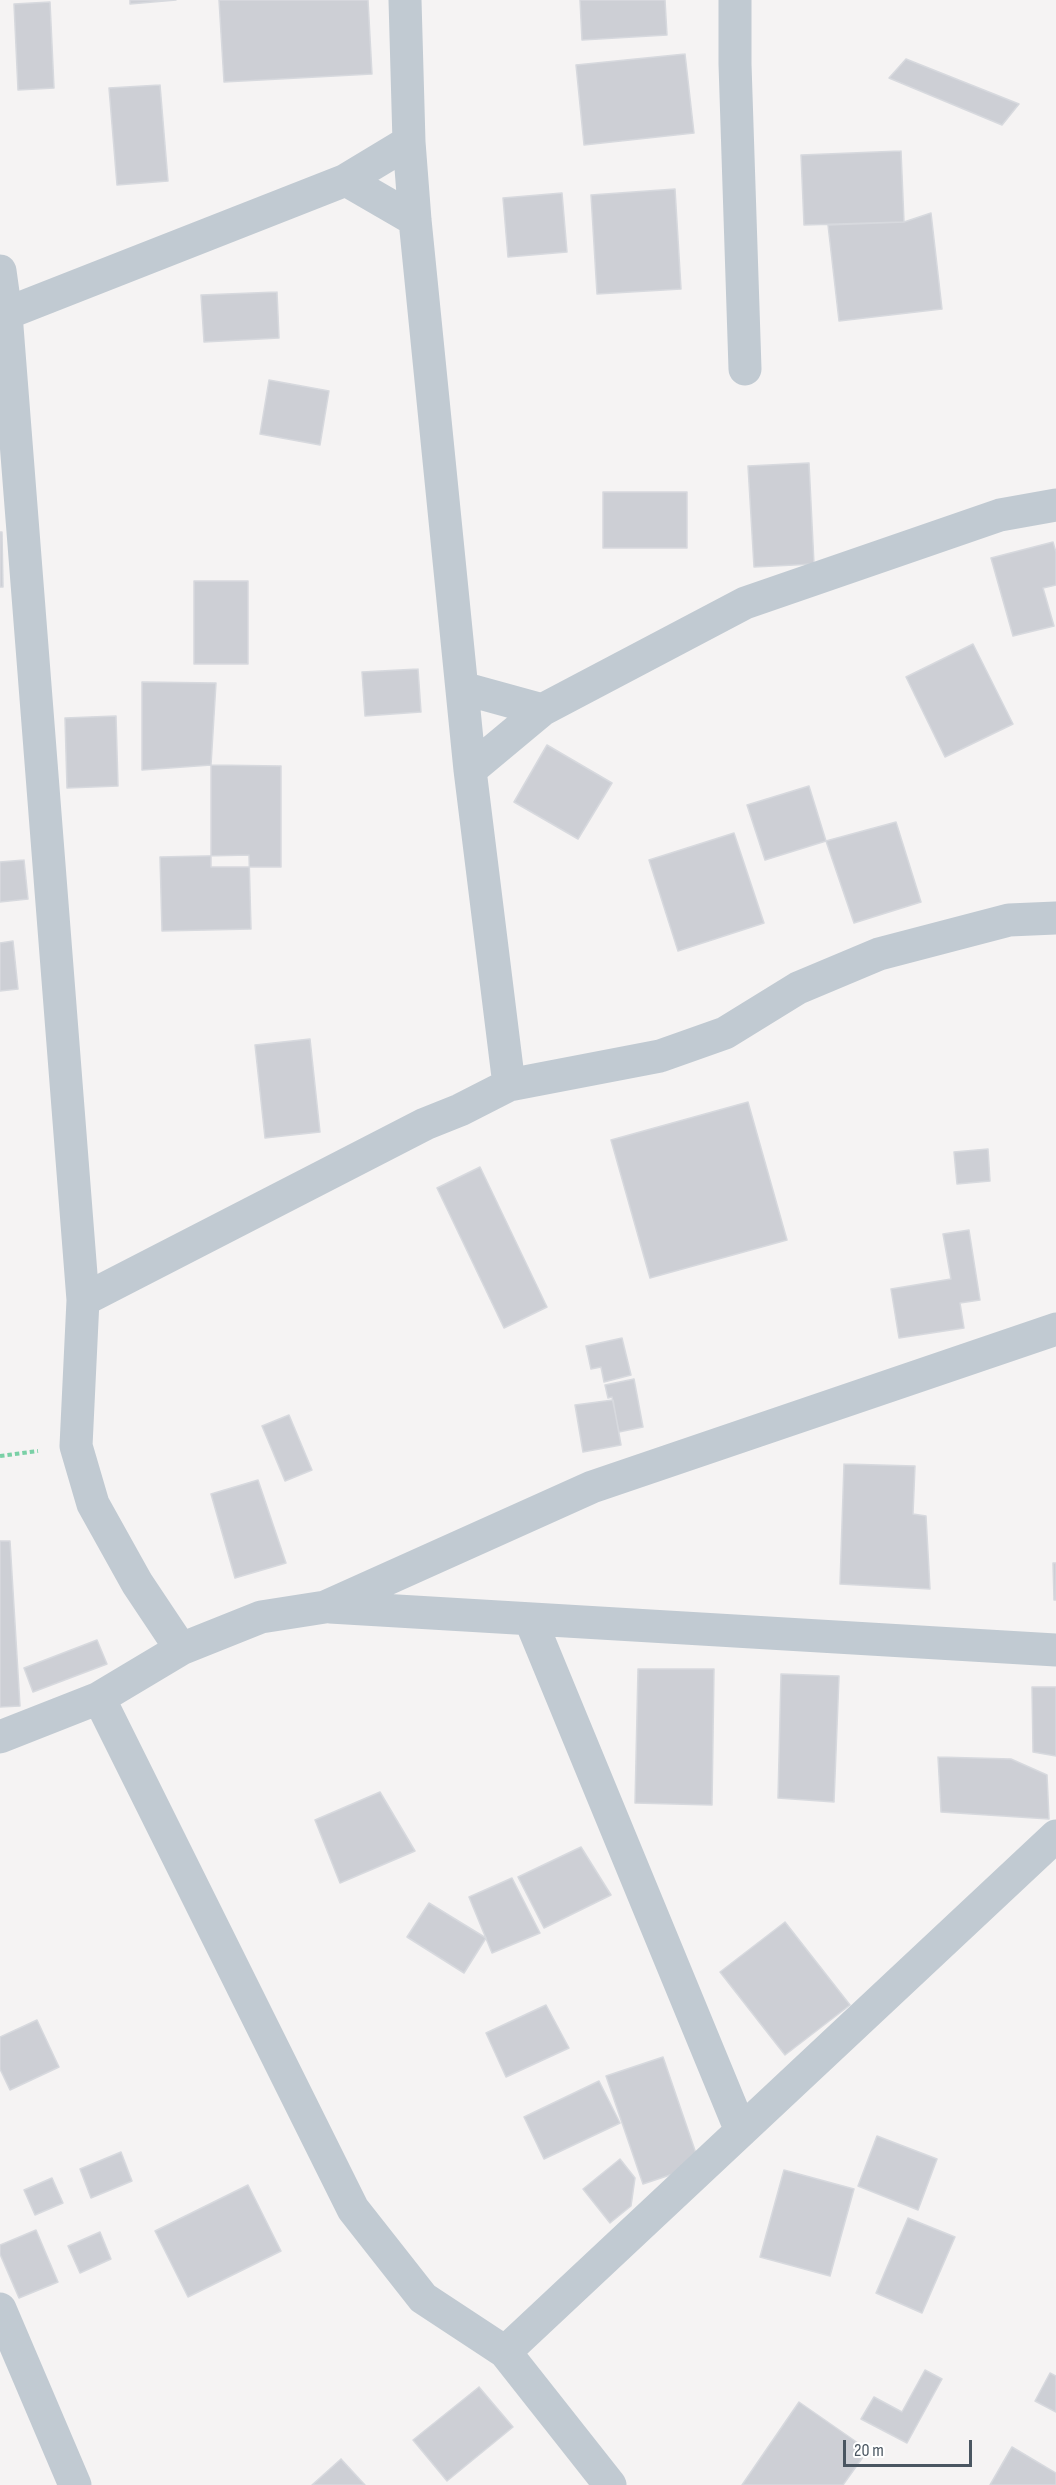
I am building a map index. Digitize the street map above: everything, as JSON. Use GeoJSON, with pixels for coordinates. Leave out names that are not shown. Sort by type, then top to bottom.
{"type":"FeatureCollection","features":[{"type":"Feature","properties":{"kind":"street"},"geometry":{"type":"LineString","coordinates":[[405,0],[409,142],[415,220],[470,770],[509,1085]]}},
{"type":"Feature","properties":{"kind":"street"},"geometry":{"type":"LineString","coordinates":[[735,0],[745,369]]}},
{"type":"Feature","properties":{"kind":"street"},"geometry":{"type":"LineString","coordinates":[[3,315],[346,180],[409,142]]}},
{"type":"Feature","properties":{"kind":"street"},"geometry":{"type":"LineString","coordinates":[[346,180],[415,220]]}},
{"type":"Feature","properties":{"kind":"street"},"geometry":{"type":"LineString","coordinates":[[0,271],[83,1300],[76,1446],[93,1504],[137,1583],[182,1649]]}},
{"type":"Feature","properties":{"kind":"street"},"geometry":{"type":"LineString","coordinates":[[470,770],[542,710],[745,603],[1000,515],[1056,505]]}},
{"type":"Feature","properties":{"kind":"street"},"geometry":{"type":"LineString","coordinates":[[462,688],[542,710]]}},
{"type":"Feature","properties":{"kind":"street"},"geometry":{"type":"LineString","coordinates":[[83,1300],[425,1124],[460,1110],[509,1085],[660,1056],[725,1033],[798,988],[879,954],[1009,920],[1056,918]]}},
{"type":"Feature","properties":{"kind":"street"},"geometry":{"type":"LineString","coordinates":[[325,1607],[592,1487],[1056,1329]]}},
{"type":"Feature","properties":{"kind":"street"},"geometry":{"type":"LineString","coordinates":[[0,1737],[99,1698],[182,1649],[261,1617],[325,1607],[1056,1650]]}},
{"type":"Feature","properties":{"kind":"street"},"geometry":{"type":"LineString","coordinates":[[530,1619],[741,2131]]}},
{"type":"Feature","properties":{"kind":"street"},"geometry":{"type":"LineString","coordinates":[[99,1698],[297,2100],[353,2208],[423,2298],[505,2352],[610,2485]]}},
{"type":"Feature","properties":{"kind":"street"},"geometry":{"type":"LineString","coordinates":[[505,2352],[1056,1836]]}},
{"type":"Feature","properties":{"kind":"street"},"geometry":{"type":"LineString","coordinates":[[0,2309],[75,2485]]}},
{"type":"Feature","properties":{"kind":"building"},"geometry":{"type":"Polygon","coordinates":[[[130,0],[176,0],[130,4],[130,0]]]}},
{"type":"Feature","properties":{"kind":"building"},"geometry":{"type":"Polygon","coordinates":[[[219,0],[368,0],[372,74],[224,82],[219,0]]]}},
{"type":"Feature","properties":{"kind":"building"},"geometry":{"type":"Polygon","coordinates":[[[580,0],[665,0],[667,35],[582,40],[580,0]]]}},
{"type":"Feature","properties":{"kind":"building"},"geometry":{"type":"Polygon","coordinates":[[[50,2],[54,88],[18,90],[14,4],[50,2]]]}},
{"type":"Feature","properties":{"kind":"building"},"geometry":{"type":"Polygon","coordinates":[[[685,54],[694,133],[584,145],[576,65],[685,54]]]}},
{"type":"Feature","properties":{"kind":"building"},"geometry":{"type":"Polygon","coordinates":[[[906,59],[1019,104],[1002,125],[889,78],[906,59]]]}},
{"type":"Feature","properties":{"kind":"building"},"geometry":{"type":"Polygon","coordinates":[[[160,85],[168,181],[117,185],[109,88],[160,85]]]}},
{"type":"Feature","properties":{"kind":"building"},"geometry":{"type":"Polygon","coordinates":[[[901,151],[904,222],[804,225],[801,155],[901,151]]]}},
{"type":"Feature","properties":{"kind":"building"},"geometry":{"type":"Polygon","coordinates":[[[675,189],[681,289],[597,294],[591,195],[675,189]]]}},
{"type":"Feature","properties":{"kind":"building"},"geometry":{"type":"Polygon","coordinates":[[[562,193],[567,252],[508,257],[503,198],[562,193]]]}},
{"type":"Feature","properties":{"kind":"building"},"geometry":{"type":"Polygon","coordinates":[[[931,213],[942,309],[839,321],[828,225],[904,222],[931,213]]]}},
{"type":"Feature","properties":{"kind":"building"},"geometry":{"type":"Polygon","coordinates":[[[277,292],[279,338],[204,342],[201,295],[277,292]]]}},
{"type":"Feature","properties":{"kind":"building"},"geometry":{"type":"Polygon","coordinates":[[[269,380],[329,391],[320,445],[260,434],[269,380]]]}},
{"type":"Feature","properties":{"kind":"building"},"geometry":{"type":"Polygon","coordinates":[[[809,463],[814,564],[754,567],[748,466],[809,463]]]}},
{"type":"Feature","properties":{"kind":"building"},"geometry":{"type":"Polygon","coordinates":[[[603,492],[687,492],[687,548],[603,548],[603,492]]]}},
{"type":"Feature","properties":{"kind":"building"},"geometry":{"type":"Polygon","coordinates":[[[0,532],[2,532],[3,587],[0,587],[0,532]]]}},
{"type":"Feature","properties":{"kind":"building"},"geometry":{"type":"Polygon","coordinates":[[[1053,542],[1056,552],[1056,585],[1043,588],[1054,626],[1013,636],[991,558],[1053,542]]]}},
{"type":"Feature","properties":{"kind":"building"},"geometry":{"type":"Polygon","coordinates":[[[194,581],[248,581],[248,664],[194,664],[194,581]]]}},
{"type":"Feature","properties":{"kind":"building"},"geometry":{"type":"Polygon","coordinates":[[[973,644],[1013,724],[945,757],[906,677],[973,644]]]}},
{"type":"Feature","properties":{"kind":"building"},"geometry":{"type":"Polygon","coordinates":[[[418,669],[421,712],[365,716],[362,672],[418,669]]]}},
{"type":"Feature","properties":{"kind":"building"},"geometry":{"type":"Polygon","coordinates":[[[142,682],[216,683],[211,765],[142,770],[142,682]]]}},
{"type":"Feature","properties":{"kind":"building"},"geometry":{"type":"Polygon","coordinates":[[[116,716],[118,786],[67,788],[65,718],[116,716]]]}},
{"type":"Feature","properties":{"kind":"building"},"geometry":{"type":"Polygon","coordinates":[[[547,745],[612,783],[578,839],[514,802],[547,745]]]}},
{"type":"Feature","properties":{"kind":"building"},"geometry":{"type":"Polygon","coordinates":[[[211,765],[281,766],[281,867],[211,867],[211,765]]]}},
{"type":"Feature","properties":{"kind":"building"},"geometry":{"type":"Polygon","coordinates":[[[809,786],[826,841],[765,860],[747,805],[809,786]]]}},
{"type":"Feature","properties":{"kind":"building"},"geometry":{"type":"Polygon","coordinates":[[[896,822],[921,902],[854,923],[826,841],[896,822]]]}},
{"type":"Feature","properties":{"kind":"building"},"geometry":{"type":"Polygon","coordinates":[[[734,833],[764,923],[678,951],[649,860],[734,833]]]}},
{"type":"Feature","properties":{"kind":"building"},"geometry":{"type":"Polygon","coordinates":[[[249,855],[251,929],[162,931],[160,857],[249,855]]]}},
{"type":"Feature","properties":{"kind":"building"},"geometry":{"type":"Polygon","coordinates":[[[24,860],[28,899],[0,902],[0,862],[24,860]]]}},
{"type":"Feature","properties":{"kind":"building"},"geometry":{"type":"Polygon","coordinates":[[[13,941],[18,989],[0,991],[0,943],[13,941]]]}},
{"type":"Feature","properties":{"kind":"building"},"geometry":{"type":"Polygon","coordinates":[[[310,1039],[320,1132],[265,1138],[255,1045],[310,1039]]]}},
{"type":"Feature","properties":{"kind":"building"},"geometry":{"type":"Polygon","coordinates":[[[748,1102],[787,1240],[650,1278],[611,1140],[748,1102]]]}},
{"type":"Feature","properties":{"kind":"building"},"geometry":{"type":"Polygon","coordinates":[[[988,1149],[990,1181],[957,1184],[954,1152],[988,1149]]]}},
{"type":"Feature","properties":{"kind":"building"},"geometry":{"type":"Polygon","coordinates":[[[480,1167],[547,1307],[504,1328],[437,1188],[480,1167]]]}},
{"type":"Feature","properties":{"kind":"building"},"geometry":{"type":"Polygon","coordinates":[[[969,1230],[980,1300],[960,1303],[964,1328],[899,1338],[891,1289],[951,1279],[943,1234],[969,1230]]]}},
{"type":"Feature","properties":{"kind":"building"},"geometry":{"type":"Polygon","coordinates":[[[622,1338],[631,1375],[604,1382],[601,1367],[591,1369],[586,1346],[622,1338]]]}},
{"type":"Feature","properties":{"kind":"building"},"geometry":{"type":"Polygon","coordinates":[[[634,1379],[643,1427],[619,1432],[612,1397],[608,1398],[605,1385],[634,1379]]]}},
{"type":"Feature","properties":{"kind":"building"},"geometry":{"type":"Polygon","coordinates":[[[613,1400],[621,1445],[583,1452],[575,1405],[613,1400]]]}},
{"type":"Feature","properties":{"kind":"building"},"geometry":{"type":"Polygon","coordinates":[[[289,1415],[312,1470],[285,1481],[262,1426],[289,1415]]]}},
{"type":"Feature","properties":{"kind":"building"},"geometry":{"type":"Polygon","coordinates":[[[844,1464],[915,1466],[913,1514],[926,1516],[930,1589],[840,1584],[844,1464]]]}},
{"type":"Feature","properties":{"kind":"building"},"geometry":{"type":"Polygon","coordinates":[[[258,1480],[286,1563],[235,1578],[211,1494],[258,1480]]]}},
{"type":"Feature","properties":{"kind":"building"},"geometry":{"type":"Polygon","coordinates":[[[0,1541],[10,1541],[20,1706],[0,1707],[0,1541]]]}},
{"type":"Feature","properties":{"kind":"building"},"geometry":{"type":"Polygon","coordinates":[[[1053,1563],[1056,1563],[1056,1600],[1054,1600],[1053,1563]]]}},
{"type":"Feature","properties":{"kind":"building"},"geometry":{"type":"Polygon","coordinates":[[[97,1640],[107,1664],[33,1692],[24,1668],[97,1640]]]}},
{"type":"Feature","properties":{"kind":"building"},"geometry":{"type":"Polygon","coordinates":[[[638,1669],[714,1669],[712,1805],[635,1803],[638,1669]]]}},
{"type":"Feature","properties":{"kind":"building"},"geometry":{"type":"Polygon","coordinates":[[[781,1674],[839,1676],[834,1802],[778,1798],[781,1674]]]}},
{"type":"Feature","properties":{"kind":"building"},"geometry":{"type":"Polygon","coordinates":[[[1032,1687],[1056,1687],[1056,1756],[1033,1752],[1032,1687]]]}},
{"type":"Feature","properties":{"kind":"building"},"geometry":{"type":"Polygon","coordinates":[[[938,1757],[1011,1759],[1047,1775],[1049,1819],[941,1812],[938,1757]]]}},
{"type":"Feature","properties":{"kind":"building"},"geometry":{"type":"Polygon","coordinates":[[[380,1792],[415,1851],[340,1883],[315,1820],[380,1792]]]}},
{"type":"Feature","properties":{"kind":"building"},"geometry":{"type":"Polygon","coordinates":[[[581,1847],[611,1895],[544,1928],[518,1877],[581,1847]]]}},
{"type":"Feature","properties":{"kind":"building"},"geometry":{"type":"Polygon","coordinates":[[[512,1878],[540,1933],[492,1953],[469,1897],[512,1878]]]}},
{"type":"Feature","properties":{"kind":"building"},"geometry":{"type":"Polygon","coordinates":[[[429,1903],[486,1938],[464,1973],[407,1937],[429,1903]]]}},
{"type":"Feature","properties":{"kind":"building"},"geometry":{"type":"Polygon","coordinates":[[[785,1922],[850,2005],[785,2055],[720,1972],[785,1922]]]}},
{"type":"Feature","properties":{"kind":"building"},"geometry":{"type":"Polygon","coordinates":[[[546,2005],[569,2048],[506,2077],[486,2033],[546,2005]]]}},
{"type":"Feature","properties":{"kind":"building"},"geometry":{"type":"Polygon","coordinates":[[[37,2020],[59,2067],[10,2090],[0,2069],[0,2037],[37,2020]]]}},
{"type":"Feature","properties":{"kind":"building"},"geometry":{"type":"Polygon","coordinates":[[[663,2057],[700,2165],[643,2184],[606,2076],[663,2057]]]}},
{"type":"Feature","properties":{"kind":"building"},"geometry":{"type":"Polygon","coordinates":[[[599,2081],[620,2123],[544,2159],[524,2117],[599,2081]]]}},
{"type":"Feature","properties":{"kind":"building"},"geometry":{"type":"Polygon","coordinates":[[[877,2136],[937,2159],[918,2210],[858,2186],[877,2136]]]}},
{"type":"Feature","properties":{"kind":"building"},"geometry":{"type":"Polygon","coordinates":[[[121,2152],[132,2181],[91,2198],[80,2169],[121,2152]]]}},
{"type":"Feature","properties":{"kind":"building"},"geometry":{"type":"Polygon","coordinates":[[[620,2159],[635,2178],[631,2206],[610,2223],[583,2189],[620,2159]]]}},
{"type":"Feature","properties":{"kind":"building"},"geometry":{"type":"Polygon","coordinates":[[[784,2170],[854,2189],[830,2276],[760,2257],[784,2170]]]}},
{"type":"Feature","properties":{"kind":"building"},"geometry":{"type":"Polygon","coordinates":[[[52,2178],[63,2203],[35,2215],[24,2190],[52,2178]]]}},
{"type":"Feature","properties":{"kind":"building"},"geometry":{"type":"Polygon","coordinates":[[[248,2185],[281,2251],[188,2297],[155,2231],[248,2185]]]}},
{"type":"Feature","properties":{"kind":"building"},"geometry":{"type":"Polygon","coordinates":[[[908,2218],[955,2237],[922,2313],[876,2293],[908,2218]]]}},
{"type":"Feature","properties":{"kind":"building"},"geometry":{"type":"Polygon","coordinates":[[[36,2230],[58,2282],[19,2298],[0,2254],[0,2245],[36,2230]]]}},
{"type":"Feature","properties":{"kind":"building"},"geometry":{"type":"Polygon","coordinates":[[[100,2232],[111,2259],[80,2273],[68,2246],[100,2232]]]}},
{"type":"Feature","properties":{"kind":"building"},"geometry":{"type":"Polygon","coordinates":[[[925,2370],[942,2379],[907,2443],[861,2419],[874,2397],[902,2412],[925,2370]]]}},
{"type":"Feature","properties":{"kind":"building"},"geometry":{"type":"Polygon","coordinates":[[[1050,2373],[1056,2376],[1056,2412],[1035,2401],[1050,2373]]]}},
{"type":"Feature","properties":{"kind":"building"},"geometry":{"type":"Polygon","coordinates":[[[479,2387],[513,2427],[447,2481],[413,2440],[479,2387]]]}},
{"type":"Feature","properties":{"kind":"building"},"geometry":{"type":"Polygon","coordinates":[[[799,2402],[868,2450],[843,2485],[742,2485],[799,2402]]]}},
{"type":"Feature","properties":{"kind":"building"},"geometry":{"type":"Polygon","coordinates":[[[1012,2447],[1056,2473],[1056,2485],[990,2485],[1012,2447]]]}},
{"type":"Feature","properties":{"kind":"building"},"geometry":{"type":"Polygon","coordinates":[[[341,2459],[365,2485],[312,2485],[341,2459]]]}}]}
